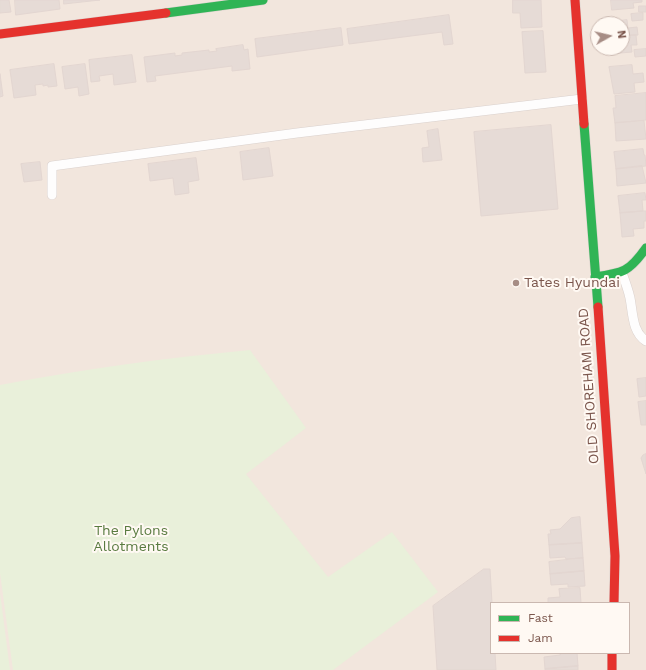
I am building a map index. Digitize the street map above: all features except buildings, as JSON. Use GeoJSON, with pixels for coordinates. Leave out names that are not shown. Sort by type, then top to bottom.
{"type":"FeatureCollection","features":[{"type":"Feature","properties":{"kind":"main road"},"geometry":{"type":"LineString","coordinates":[[0,34],[263,0]]}},
{"type":"Feature","properties":{"kind":"main road","name":"OLD SHOREHAM ROAD"},"geometry":{"type":"LineString","coordinates":[[575,0],[615,556],[614,602]]}},
{"type":"Feature","properties":{"kind":"main road"},"geometry":{"type":"LineString","coordinates":[[595,277],[622,273],[634,265],[646,248]]}},
{"type":"Feature","properties":{"kind":"main road"},"geometry":{"type":"LineString","coordinates":[[612,654],[612,670]]}},
{"type":"Feature","properties":{"kind":"lane"},"geometry":{"type":"LineString","coordinates":[[52,195],[52,166],[305,132],[582,99]]}},
{"type":"Feature","properties":{"kind":"lane"},"geometry":{"type":"LineString","coordinates":[[622,273],[627,286],[634,324],[640,337],[646,341]]}},
{"type":"Feature","properties":{"kind":"shaded area"},"geometry":{"type":"Polygon","coordinates":[[[0,0],[646,0],[646,670],[0,670],[0,0]]]}},
{"type":"Feature","properties":{"kind":"green space","name":"The Pylons Allotments"},"geometry":{"type":"Polygon","coordinates":[[[250,350],[306,428],[246,474],[328,577],[392,532],[438,592],[333,670],[13,670],[0,573],[0,385],[125,364],[250,350]]]}},
{"type":"Feature","properties":{"kind":"green space"},"geometry":{"type":"Polygon","coordinates":[[[0,593],[10,670],[0,670],[0,593]]]}},
{"type":"Feature","properties":{"kind":"traffic: fast"},"geometry":{"type":"LineString","coordinates":[[166,13],[263,0]]}},
{"type":"Feature","properties":{"kind":"traffic: fast"},"geometry":{"type":"LineString","coordinates":[[584,124],[598,307]]}},
{"type":"Feature","properties":{"kind":"traffic: fast"},"geometry":{"type":"LineString","coordinates":[[595,277],[625,270],[635,262],[646,248]]}},
{"type":"Feature","properties":{"kind":"traffic: jam"},"geometry":{"type":"LineString","coordinates":[[575,0],[584,124]]}},
{"type":"Feature","properties":{"kind":"traffic: jam"},"geometry":{"type":"LineString","coordinates":[[0,34],[166,13]]}},
{"type":"Feature","properties":{"kind":"traffic: jam"},"geometry":{"type":"LineString","coordinates":[[598,307],[615,556],[614,602]]}},
{"type":"Feature","properties":{"kind":"traffic: jam"},"geometry":{"type":"LineString","coordinates":[[612,654],[612,670]]}},
{"type":"Feature","properties":{"kind":"place","name":"Tates Hyundai"},"geometry":{"type":"Point","coordinates":[516,283]}}]}
